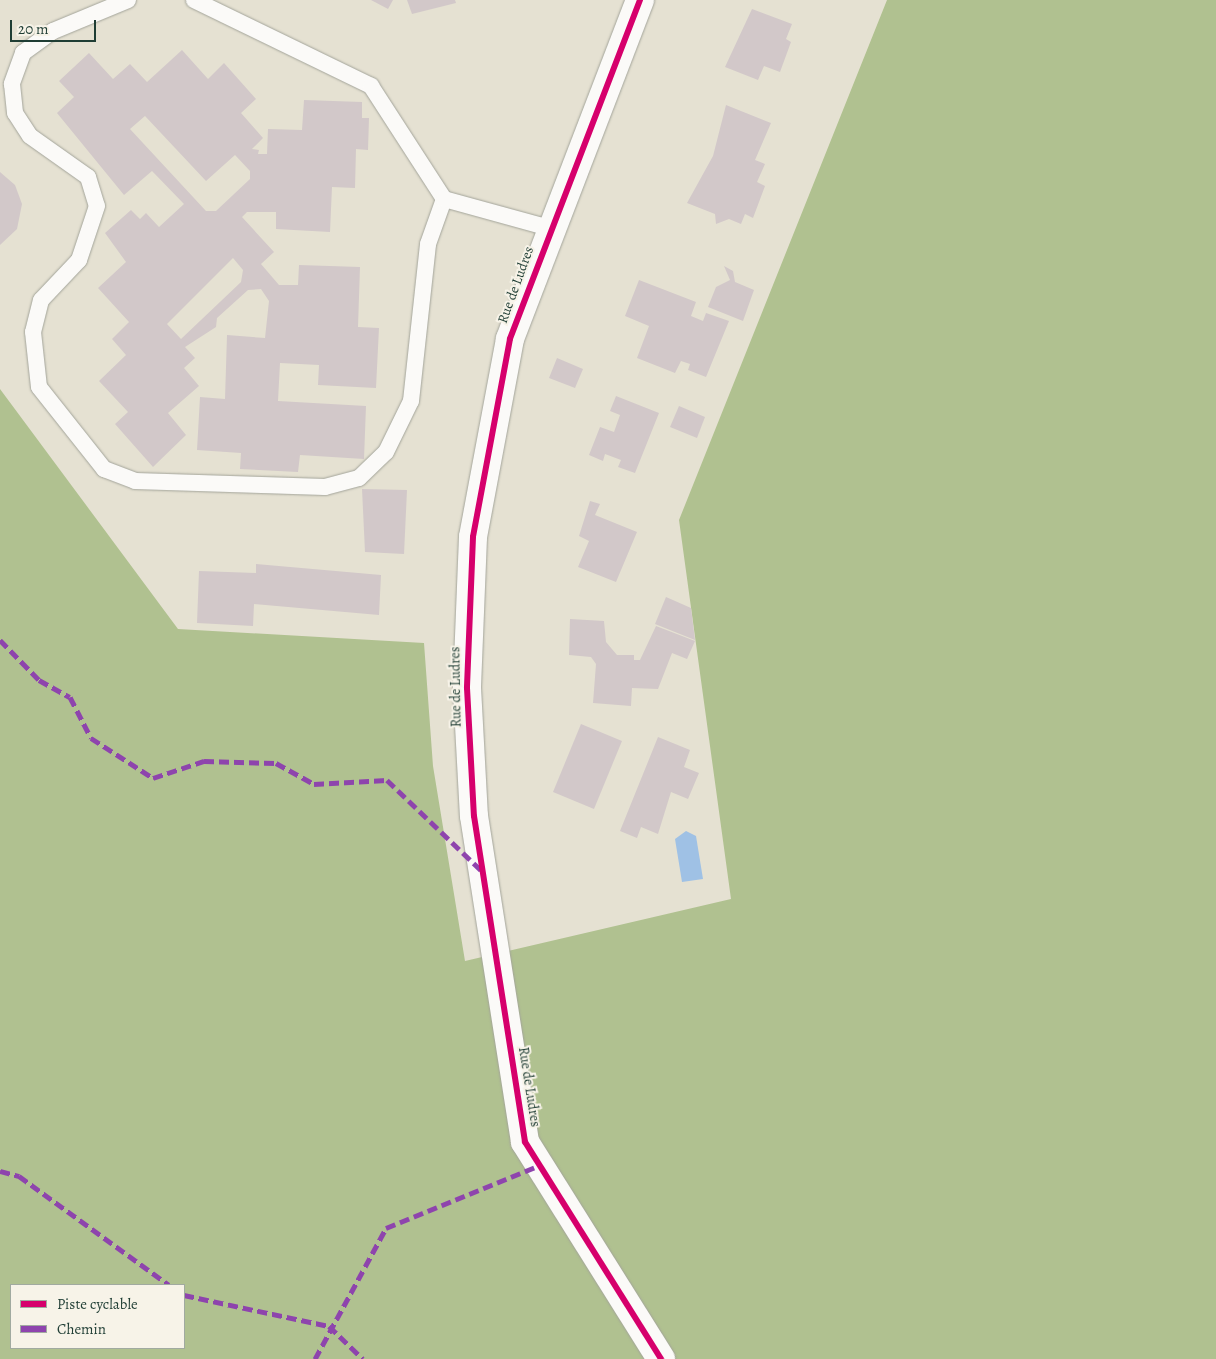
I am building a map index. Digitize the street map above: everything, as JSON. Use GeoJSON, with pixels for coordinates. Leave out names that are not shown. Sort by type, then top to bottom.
{"type":"FeatureCollection","features":[{"type":"Feature","properties":{"kind":"street","name":"Rue de Ludres"},"geometry":{"type":"LineString","coordinates":[[640,0],[549,228],[510,340],[473,537],[467,688],[472,799],[525,1142],[661,1359]]}},
{"type":"Feature","properties":{"kind":"lane"},"geometry":{"type":"LineString","coordinates":[[128,0],[53,31],[23,53],[12,84],[15,113],[30,136],[88,177],[97,206],[79,260],[41,300],[33,332],[39,387],[104,469],[135,481],[325,487],[359,478],[386,452],[411,401],[428,244],[444,199]]}},
{"type":"Feature","properties":{"kind":"lane"},"geometry":{"type":"LineString","coordinates":[[194,0],[371,86],[444,199],[549,228]]}},
{"type":"Feature","properties":{"kind":"green space"},"geometry":{"type":"Polygon","coordinates":[[[887,0],[1216,0],[1216,1359],[0,1359],[0,389],[178,629],[424,643],[433,766],[465,961],[731,899],[679,520],[887,0]]]}},
{"type":"Feature","properties":{"kind":"water"},"geometry":{"type":"Polygon","coordinates":[[[686,831],[696,836],[703,879],[682,882],[675,839],[686,831]]]}},
{"type":"Feature","properties":{"kind":"building"},"geometry":{"type":"Polygon","coordinates":[[[371,0],[393,0],[388,9],[371,0]]]}},
{"type":"Feature","properties":{"kind":"building"},"geometry":{"type":"Polygon","coordinates":[[[407,0],[455,0],[456,3],[412,14],[407,0]]]}},
{"type":"Feature","properties":{"kind":"building"},"geometry":{"type":"Polygon","coordinates":[[[752,9],[792,24],[786,39],[791,42],[780,72],[764,66],[758,80],[725,67],[752,9]]]}},
{"type":"Feature","properties":{"kind":"building"},"geometry":{"type":"Polygon","coordinates":[[[182,50],[208,79],[224,63],[256,99],[241,113],[263,138],[252,149],[259,150],[258,154],[267,154],[268,129],[302,130],[304,100],[362,102],[362,118],[369,118],[368,150],[356,149],[355,188],[332,187],[330,232],[276,229],[276,212],[247,212],[242,217],[274,252],[261,264],[279,285],[298,285],[299,265],[360,267],[358,327],[379,328],[376,388],[318,385],[319,365],[280,363],[278,401],[366,406],[364,459],[300,455],[298,472],[240,469],[241,453],[197,450],[200,397],[225,399],[227,335],[265,338],[269,301],[261,289],[248,290],[217,318],[216,327],[185,347],[195,358],[184,368],[199,386],[168,413],[186,435],[153,467],[115,424],[128,412],[99,381],[126,355],[112,339],[129,322],[98,288],[126,262],[105,233],[131,210],[140,219],[146,213],[159,227],[184,204],[152,171],[124,195],[57,113],[74,97],[59,81],[89,53],[113,79],[130,64],[147,82],[182,50]],[[145,116],[130,129],[206,211],[216,211],[250,179],[250,171],[235,155],[206,181],[145,116]],[[233,258],[167,324],[181,339],[241,282],[243,270],[233,258]]]}},
{"type":"Feature","properties":{"kind":"building"},"geometry":{"type":"Polygon","coordinates":[[[726,105],[771,123],[755,160],[765,164],[757,182],[765,186],[753,218],[745,214],[741,224],[729,219],[716,224],[715,214],[687,203],[713,156],[726,105]]]}},
{"type":"Feature","properties":{"kind":"building"},"geometry":{"type":"Polygon","coordinates":[[[0,172],[15,185],[22,204],[17,229],[0,245],[0,172]]]}},
{"type":"Feature","properties":{"kind":"building"},"geometry":{"type":"Polygon","coordinates":[[[724,266],[733,271],[735,282],[754,290],[743,321],[708,307],[716,287],[730,280],[724,266]]]}},
{"type":"Feature","properties":{"kind":"building"},"geometry":{"type":"Polygon","coordinates":[[[639,280],[696,302],[691,316],[703,321],[706,313],[729,321],[706,377],[688,370],[690,364],[681,361],[675,373],[637,358],[649,326],[625,316],[639,280]]]}},
{"type":"Feature","properties":{"kind":"building"},"geometry":{"type":"Polygon","coordinates":[[[557,358],[583,369],[575,388],[549,378],[557,358]]]}},
{"type":"Feature","properties":{"kind":"building"},"geometry":{"type":"Polygon","coordinates":[[[616,396],[659,413],[635,473],[618,467],[621,460],[605,454],[603,461],[589,455],[600,427],[614,432],[620,415],[610,411],[616,396]]]}},
{"type":"Feature","properties":{"kind":"building"},"geometry":{"type":"Polygon","coordinates":[[[679,406],[705,417],[697,438],[670,427],[679,406]]]}},
{"type":"Feature","properties":{"kind":"building"},"geometry":{"type":"Polygon","coordinates":[[[362,489],[407,490],[404,554],[365,552],[362,489]]]}},
{"type":"Feature","properties":{"kind":"building"},"geometry":{"type":"Polygon","coordinates":[[[590,501],[600,504],[595,515],[637,532],[616,582],[578,567],[589,541],[579,536],[590,501]]]}},
{"type":"Feature","properties":{"kind":"building"},"geometry":{"type":"Polygon","coordinates":[[[256,564],[381,575],[379,615],[254,604],[253,626],[197,623],[199,571],[256,573],[256,564]]]}},
{"type":"Feature","properties":{"kind":"building"},"geometry":{"type":"Polygon","coordinates":[[[666,597],[691,608],[695,640],[655,624],[666,597]]]}},
{"type":"Feature","properties":{"kind":"building"},"geometry":{"type":"Polygon","coordinates":[[[570,619],[604,621],[606,642],[617,655],[634,655],[634,660],[640,660],[656,626],[695,641],[687,659],[672,653],[658,689],[632,688],[631,706],[593,703],[596,664],[591,657],[569,655],[570,619]]]}},
{"type":"Feature","properties":{"kind":"building"},"geometry":{"type":"Polygon","coordinates":[[[581,724],[622,741],[594,809],[553,792],[581,724]]]}},
{"type":"Feature","properties":{"kind":"building"},"geometry":{"type":"Polygon","coordinates":[[[658,737],[690,750],[684,767],[699,773],[688,799],[671,792],[658,834],[641,827],[637,838],[620,831],[658,737]]]}},
{"type":"Feature","properties":{"kind":"marked path"},"geometry":{"type":"LineString","coordinates":[[0,640],[39,680],[70,697],[91,738],[153,778],[204,761],[276,763],[314,784],[387,780],[481,870]]}},
{"type":"Feature","properties":{"kind":"marked path"},"geometry":{"type":"LineString","coordinates":[[315,1359],[386,1228],[540,1165]]}},
{"type":"Feature","properties":{"kind":"marked path"},"geometry":{"type":"LineString","coordinates":[[0,1171],[19,1176],[168,1284]]}},
{"type":"Feature","properties":{"kind":"marked path"},"geometry":{"type":"LineString","coordinates":[[185,1295],[329,1326],[363,1359]]}},
{"type":"Feature","properties":{"kind":"cycle path"},"geometry":{"type":"LineString","coordinates":[[640,0],[510,339],[473,537],[467,688],[474,816],[525,1142],[661,1359]]}}]}
